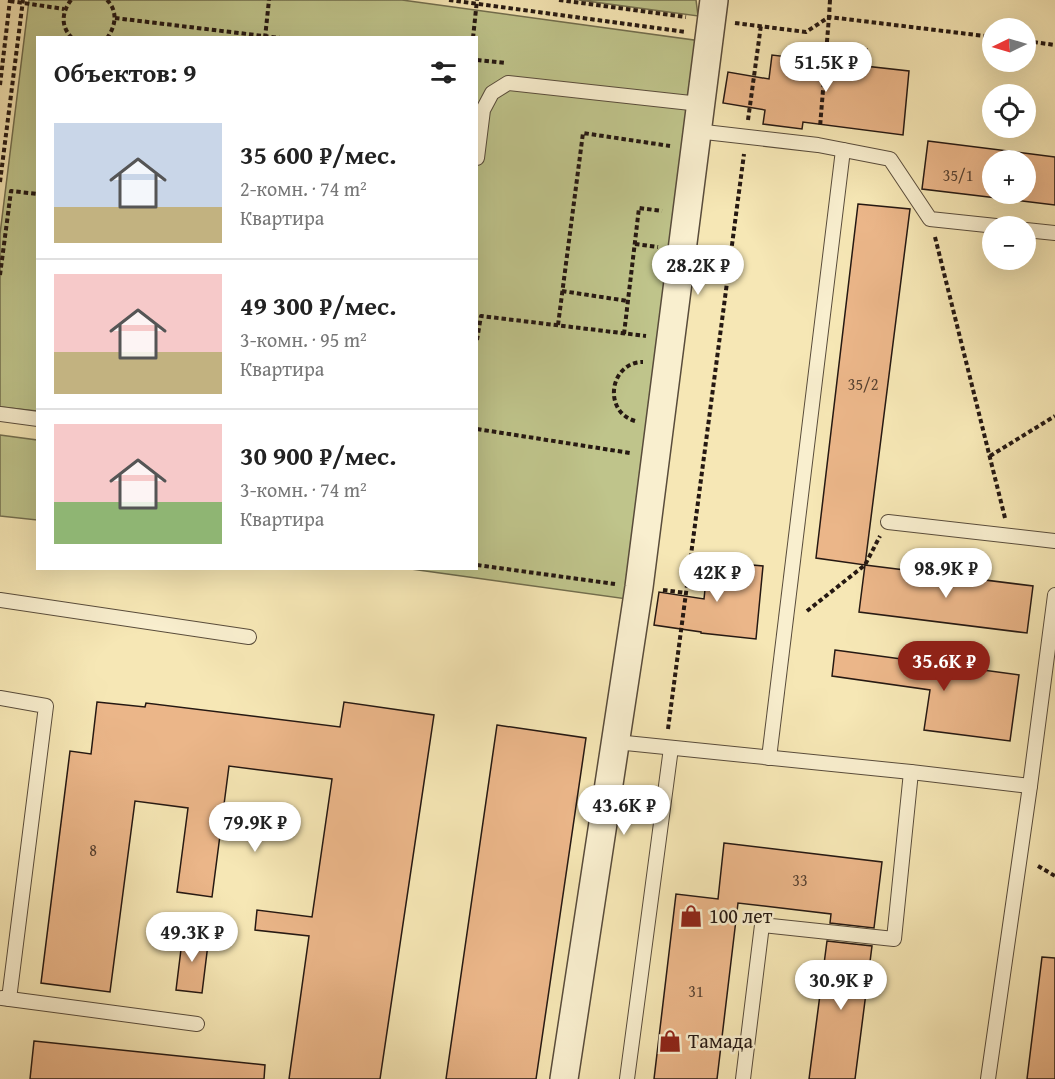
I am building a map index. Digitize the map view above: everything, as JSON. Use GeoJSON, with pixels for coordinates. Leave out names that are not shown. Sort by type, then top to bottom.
{"type":"FeatureCollection","features":[{"type":"Feature","properties":{"kind":"street"},"geometry":{"type":"LineString","coordinates":[[564,1079],[639,587],[700,104],[693,36],[714,0]]}},
{"type":"Feature","properties":{"kind":"lane"},"geometry":{"type":"LineString","coordinates":[[478,150],[483,110],[492,93],[508,83],[700,104]]}},
{"type":"Feature","properties":{"kind":"lane"},"geometry":{"type":"LineString","coordinates":[[696,130],[843,150],[890,159],[930,219],[982,225]]}},
{"type":"Feature","properties":{"kind":"lane"},"geometry":{"type":"LineString","coordinates":[[769,758],[843,150]]}},
{"type":"Feature","properties":{"kind":"lane"},"geometry":{"type":"LineString","coordinates":[[1036,231],[1055,233]]}},
{"type":"Feature","properties":{"kind":"lane"},"geometry":{"type":"LineString","coordinates":[[0,414],[36,418]]}},
{"type":"Feature","properties":{"kind":"lane"},"geometry":{"type":"LineString","coordinates":[[888,522],[1055,541]]}},
{"type":"Feature","properties":{"kind":"lane"},"geometry":{"type":"LineString","coordinates":[[988,1079],[1055,595]]}},
{"type":"Feature","properties":{"kind":"lane"},"geometry":{"type":"LineString","coordinates":[[0,600],[249,637]]}},
{"type":"Feature","properties":{"kind":"lane"},"geometry":{"type":"LineString","coordinates":[[0,699],[46,706],[5,998],[197,1024]]}},
{"type":"Feature","properties":{"kind":"lane"},"geometry":{"type":"LineString","coordinates":[[616,742],[1030,786]]}},
{"type":"Feature","properties":{"kind":"lane"},"geometry":{"type":"LineString","coordinates":[[627,1079],[668,747]]}},
{"type":"Feature","properties":{"kind":"lane"},"geometry":{"type":"LineString","coordinates":[[742,1079],[762,925],[894,939],[911,772]]}},
{"type":"Feature","properties":{"kind":"path"},"geometry":{"type":"LineString","coordinates":[[0,85],[10,0],[64,9]]}},
{"type":"Feature","properties":{"kind":"path"},"geometry":{"type":"LineString","coordinates":[[70,36],[63,21],[64,9],[71,0]]}},
{"type":"Feature","properties":{"kind":"path"},"geometry":{"type":"LineString","coordinates":[[106,0],[112,6],[115,18],[113,30],[108,36]]}},
{"type":"Feature","properties":{"kind":"path"},"geometry":{"type":"LineString","coordinates":[[265,36],[269,0]]}},
{"type":"Feature","properties":{"kind":"path"},"geometry":{"type":"LineString","coordinates":[[449,0],[477,2],[693,36],[687,17]]}},
{"type":"Feature","properties":{"kind":"path"},"geometry":{"type":"LineString","coordinates":[[830,0],[829,17],[982,36]]}},
{"type":"Feature","properties":{"kind":"path"},"geometry":{"type":"LineString","coordinates":[[0,182],[22,1]]}},
{"type":"Feature","properties":{"kind":"path"},"geometry":{"type":"LineString","coordinates":[[473,36],[477,2]]}},
{"type":"Feature","properties":{"kind":"path"},"geometry":{"type":"LineString","coordinates":[[115,18],[257,36]]}},
{"type":"Feature","properties":{"kind":"path"},"geometry":{"type":"LineString","coordinates":[[668,747],[761,25]]}},
{"type":"Feature","properties":{"kind":"path"},"geometry":{"type":"LineString","coordinates":[[1036,42],[1055,45]]}},
{"type":"Feature","properties":{"kind":"path"},"geometry":{"type":"LineString","coordinates":[[478,60],[513,64]]}},
{"type":"Feature","properties":{"kind":"path"},"geometry":{"type":"LineString","coordinates":[[558,325],[584,133],[672,146]]}},
{"type":"Feature","properties":{"kind":"path"},"geometry":{"type":"LineString","coordinates":[[0,275],[2,243],[11,190],[36,194]]}},
{"type":"Feature","properties":{"kind":"path"},"geometry":{"type":"LineString","coordinates":[[624,334],[639,208],[664,211]]}},
{"type":"Feature","properties":{"kind":"path"},"geometry":{"type":"LineString","coordinates":[[930,219],[1010,536]]}},
{"type":"Feature","properties":{"kind":"path"},"geometry":{"type":"LineString","coordinates":[[635,244],[660,247]]}},
{"type":"Feature","properties":{"kind":"path"},"geometry":{"type":"LineString","coordinates":[[562,291],[628,301]]}},
{"type":"Feature","properties":{"kind":"path"},"geometry":{"type":"LineString","coordinates":[[478,334],[481,316],[649,336]]}},
{"type":"Feature","properties":{"kind":"path"},"geometry":{"type":"LineString","coordinates":[[638,423],[621,414],[613,393],[621,372],[639,362],[645,362]]}},
{"type":"Feature","properties":{"kind":"path"},"geometry":{"type":"LineString","coordinates":[[990,456],[1055,416]]}},
{"type":"Feature","properties":{"kind":"path"},"geometry":{"type":"LineString","coordinates":[[478,429],[634,454]]}},
{"type":"Feature","properties":{"kind":"path"},"geometry":{"type":"LineString","coordinates":[[785,628],[865,565],[888,522]]}},
{"type":"Feature","properties":{"kind":"path"},"geometry":{"type":"LineString","coordinates":[[478,565],[618,584]]}},
{"type":"Feature","properties":{"kind":"green space"},"geometry":{"type":"Polygon","coordinates":[[[29,0],[402,0],[701,41],[627,599],[418,570],[478,570],[478,36],[36,36],[36,411],[0,407],[0,234],[29,0]]]}},
{"type":"Feature","properties":{"kind":"green space"},"geometry":{"type":"Polygon","coordinates":[[[579,0],[696,0],[698,16],[579,0]]]}},
{"type":"Feature","properties":{"kind":"green space"},"geometry":{"type":"Polygon","coordinates":[[[0,435],[36,440],[36,520],[0,516],[0,435]]]}},
{"type":"Feature","properties":{"kind":"building"},"geometry":{"type":"Polygon","coordinates":[[[841,46],[867,49],[865,66],[909,71],[903,135],[803,122],[802,129],[763,124],[765,110],[723,103],[728,72],[769,79],[772,55],[839,63],[841,46]]]}},
{"type":"Feature","properties":{"kind":"building"},"geometry":{"type":"Polygon","coordinates":[[[928,141],[999,150],[982,150],[982,196],[922,189],[928,141]]]}},
{"type":"Feature","properties":{"kind":"building"},"geometry":{"type":"Polygon","coordinates":[[[1036,155],[1055,157],[1055,205],[1036,203],[1036,155]]]}},
{"type":"Feature","properties":{"kind":"building"},"geometry":{"type":"Polygon","coordinates":[[[858,204],[910,209],[865,565],[816,558],[858,204]]]}},
{"type":"Feature","properties":{"kind":"building"},"geometry":{"type":"Polygon","coordinates":[[[708,561],[763,566],[756,639],[654,625],[659,592],[704,599],[708,561]]]}},
{"type":"Feature","properties":{"kind":"building"},"geometry":{"type":"Polygon","coordinates":[[[865,565],[1033,586],[1027,633],[859,612],[865,565]]]}},
{"type":"Feature","properties":{"kind":"building"},"geometry":{"type":"Polygon","coordinates":[[[835,650],[1019,675],[1010,741],[924,730],[930,690],[832,676],[835,650]]]}},
{"type":"Feature","properties":{"kind":"building"},"geometry":{"type":"Polygon","coordinates":[[[97,702],[145,707],[146,703],[340,727],[344,702],[434,715],[380,1079],[289,1079],[309,936],[255,930],[257,910],[312,917],[332,779],[229,766],[212,897],[177,892],[188,808],[135,801],[110,992],[41,983],[70,751],[91,754],[97,702]]]}},
{"type":"Feature","properties":{"kind":"building"},"geometry":{"type":"Polygon","coordinates":[[[497,725],[586,738],[536,1079],[446,1079],[497,725]]]}},
{"type":"Feature","properties":{"kind":"building"},"geometry":{"type":"Polygon","coordinates":[[[724,843],[882,862],[874,928],[830,923],[831,914],[738,903],[717,1079],[654,1079],[676,894],[718,899],[724,843]]]}},
{"type":"Feature","properties":{"kind":"building"},"geometry":{"type":"Polygon","coordinates":[[[183,933],[209,936],[202,993],[176,990],[183,933]]]}},
{"type":"Feature","properties":{"kind":"building"},"geometry":{"type":"Polygon","coordinates":[[[827,941],[872,946],[855,1079],[809,1079],[827,941]]]}},
{"type":"Feature","properties":{"kind":"building"},"geometry":{"type":"Polygon","coordinates":[[[1042,957],[1055,958],[1055,1079],[1027,1079],[1042,957]]]}},
{"type":"Feature","properties":{"kind":"building"},"geometry":{"type":"Polygon","coordinates":[[[34,1041],[265,1065],[264,1079],[30,1079],[34,1041]]]}},
{"type":"Feature","properties":{"kind":"place","name":"100 лет"},"geometry":{"type":"Point","coordinates":[691,916]}},
{"type":"Feature","properties":{"kind":"place","name":"Тамада"},"geometry":{"type":"Point","coordinates":[670,1041]}}]}
